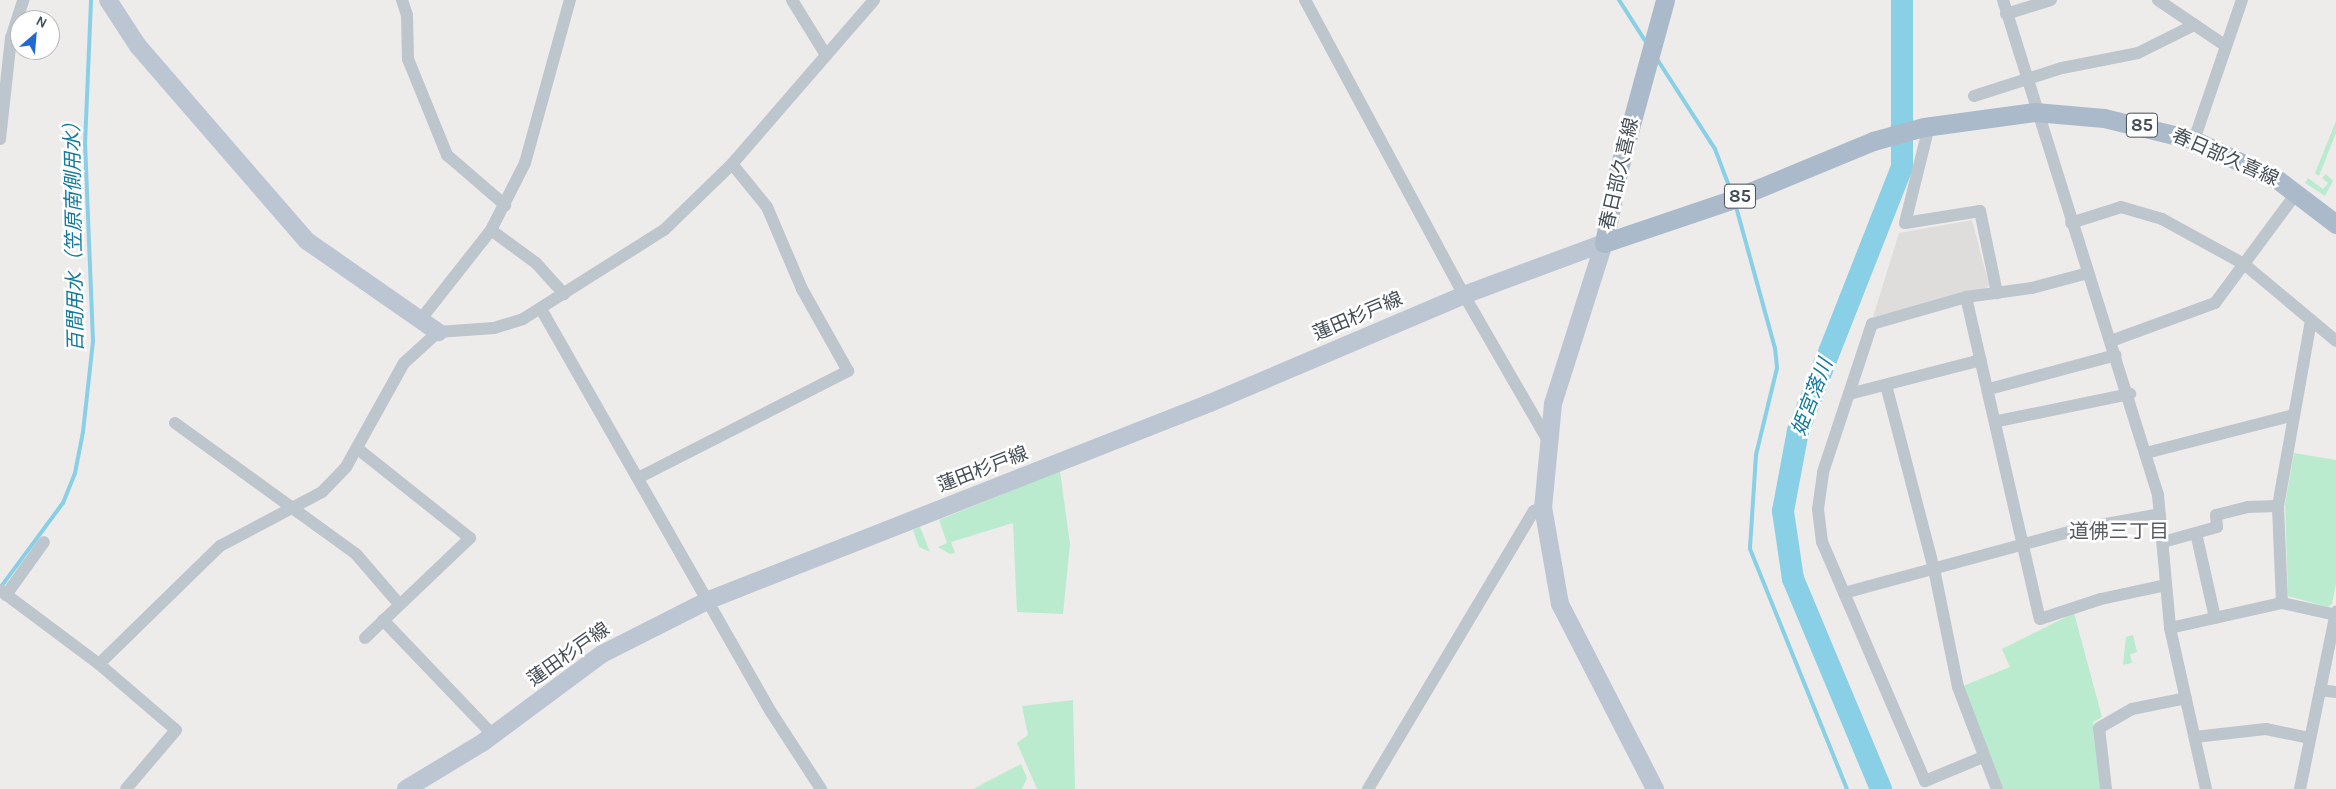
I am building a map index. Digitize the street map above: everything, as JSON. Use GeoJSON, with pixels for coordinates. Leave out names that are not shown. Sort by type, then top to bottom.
{"type":"FeatureCollection","features":[{"type":"Feature","properties":{"kind":"main road"},"geometry":{"type":"LineString","coordinates":[[108,0],[138,46],[264,196],[307,241],[438,332]]}},
{"type":"Feature","properties":{"kind":"main road","name":"春日部久喜線"},"geometry":{"type":"LineString","coordinates":[[1604,244],[1618,172],[1665,0]]}},
{"type":"Feature","properties":{"kind":"main road","name":"春日部久喜線"},"geometry":{"type":"LineString","coordinates":[[1604,244],[1728,201],[1873,141],[1926,126],[2035,112],[2104,118],[2194,140],[2297,192],[2336,224]]}},
{"type":"Feature","properties":{"kind":"main road"},"geometry":{"type":"LineString","coordinates":[[1604,244],[1570,342],[1547,440],[1542,507],[1560,604],[1655,789]]}},
{"type":"Feature","properties":{"kind":"main road","name":"蓮田杉戸線"},"geometry":{"type":"LineString","coordinates":[[406,789],[493,735],[602,654],[709,600],[1201,407],[1464,294],[1604,244]]}},
{"type":"Feature","properties":{"kind":"street"},"geometry":{"type":"LineString","coordinates":[[0,139],[12,38],[23,0]]}},
{"type":"Feature","properties":{"kind":"street"},"geometry":{"type":"LineString","coordinates":[[402,0],[407,15],[408,58],[448,155],[505,205]]}},
{"type":"Feature","properties":{"kind":"street"},"geometry":{"type":"LineString","coordinates":[[421,319],[491,230],[525,163],[570,0]]}},
{"type":"Feature","properties":{"kind":"street"},"geometry":{"type":"LineString","coordinates":[[792,0],[826,55]]}},
{"type":"Feature","properties":{"kind":"street"},"geometry":{"type":"LineString","coordinates":[[99,664],[220,546],[322,492],[358,449],[404,363],[438,332],[494,328],[541,309],[664,230],[732,164],[874,0]]}},
{"type":"Feature","properties":{"kind":"street"},"geometry":{"type":"LineString","coordinates":[[1305,0],[1464,294],[1547,440]]}},
{"type":"Feature","properties":{"kind":"street"},"geometry":{"type":"LineString","coordinates":[[2003,0],[2035,112],[2130,394],[2146,453],[2160,514],[2170,628],[2196,737],[2206,789]]}},
{"type":"Feature","properties":{"kind":"street"},"geometry":{"type":"LineString","coordinates":[[2006,14],[2051,0]]}},
{"type":"Feature","properties":{"kind":"street"},"geometry":{"type":"LineString","coordinates":[[2158,0],[2224,44]]}},
{"type":"Feature","properties":{"kind":"street"},"geometry":{"type":"LineString","coordinates":[[2194,140],[2224,44],[2242,0]]}},
{"type":"Feature","properties":{"kind":"street"},"geometry":{"type":"LineString","coordinates":[[1974,96],[2025,80],[2138,53],[2194,25]]}},
{"type":"Feature","properties":{"kind":"street"},"geometry":{"type":"LineString","coordinates":[[1926,126],[1905,223],[1980,212],[1997,293]]}},
{"type":"Feature","properties":{"kind":"street"},"geometry":{"type":"LineString","coordinates":[[638,478],[848,371],[802,289],[767,208],[732,164]]}},
{"type":"Feature","properties":{"kind":"street"},"geometry":{"type":"LineString","coordinates":[[2112,342],[2216,303],[2297,192]]}},
{"type":"Feature","properties":{"kind":"street"},"geometry":{"type":"LineString","coordinates":[[2071,223],[2122,207],[2170,223],[2244,264],[2336,341]]}},
{"type":"Feature","properties":{"kind":"street"},"geometry":{"type":"LineString","coordinates":[[491,230],[536,263],[564,294]]}},
{"type":"Feature","properties":{"kind":"street"},"geometry":{"type":"LineString","coordinates":[[1983,757],[1925,780],[1822,542],[1818,509],[1824,472],[1872,324],[1966,297],[1997,293],[2088,273]]}},
{"type":"Feature","properties":{"kind":"street"},"geometry":{"type":"LineString","coordinates":[[1966,297],[1998,422],[2040,619],[2101,599],[2166,584]]}},
{"type":"Feature","properties":{"kind":"street"},"geometry":{"type":"LineString","coordinates":[[541,309],[709,600],[821,789]]}},
{"type":"Feature","properties":{"kind":"street"},"geometry":{"type":"LineString","coordinates":[[2282,603],[2278,506],[2311,321]]}},
{"type":"Feature","properties":{"kind":"street"},"geometry":{"type":"LineString","coordinates":[[1989,389],[2116,355]]}},
{"type":"Feature","properties":{"kind":"street"},"geometry":{"type":"LineString","coordinates":[[1849,394],[1981,360]]}},
{"type":"Feature","properties":{"kind":"street"},"geometry":{"type":"LineString","coordinates":[[1886,385],[1934,569],[1958,687],[1983,757],[1997,789]]}},
{"type":"Feature","properties":{"kind":"street"},"geometry":{"type":"LineString","coordinates":[[1998,422],[2130,394]]}},
{"type":"Feature","properties":{"kind":"street"},"geometry":{"type":"LineString","coordinates":[[2146,453],[2294,416]]}},
{"type":"Feature","properties":{"kind":"street"},"geometry":{"type":"LineString","coordinates":[[175,423],[356,554],[399,604]]}},
{"type":"Feature","properties":{"kind":"street"},"geometry":{"type":"LineString","coordinates":[[358,449],[470,538],[365,638]]}},
{"type":"Feature","properties":{"kind":"street"},"geometry":{"type":"LineString","coordinates":[[2163,542],[2217,528],[2216,515],[2247,507],[2278,506]]}},
{"type":"Feature","properties":{"kind":"street"},"geometry":{"type":"LineString","coordinates":[[1368,789],[1534,511],[1542,507]]}},
{"type":"Feature","properties":{"kind":"street"},"geometry":{"type":"LineString","coordinates":[[1844,593],[2024,544],[2160,514]]}},
{"type":"Feature","properties":{"kind":"street"},"geometry":{"type":"LineString","coordinates":[[2196,533],[2215,618]]}},
{"type":"Feature","properties":{"kind":"street"},"geometry":{"type":"LineString","coordinates":[[44,542],[3,592],[99,664],[176,730],[126,789]]}},
{"type":"Feature","properties":{"kind":"street"},"geometry":{"type":"LineString","coordinates":[[2170,628],[2282,603],[2336,614],[2300,789]]}},
{"type":"Feature","properties":{"kind":"street"},"geometry":{"type":"LineString","coordinates":[[383,620],[493,735]]}},
{"type":"Feature","properties":{"kind":"street"},"geometry":{"type":"LineString","coordinates":[[2320,690],[2336,692]]}},
{"type":"Feature","properties":{"kind":"street"},"geometry":{"type":"LineString","coordinates":[[2106,789],[2099,728],[2132,709],[2186,698]]}},
{"type":"Feature","properties":{"kind":"street"},"geometry":{"type":"LineString","coordinates":[[2196,737],[2266,729],[2310,738]]}},
{"type":"Feature","properties":{"kind":"shaded area"},"geometry":{"type":"Polygon","coordinates":[[[1972,220],[1989,285],[1985,290],[1873,317],[1899,233],[1972,220]]]}},
{"type":"Feature","properties":{"kind":"green space"},"geometry":{"type":"Polygon","coordinates":[[[2336,121],[2336,133],[2319,176],[2315,173],[2336,121]]]}},
{"type":"Feature","properties":{"kind":"green space"},"geometry":{"type":"Polygon","coordinates":[[[2326,174],[2333,181],[2325,196],[2305,183],[2308,178],[2323,189],[2328,183],[2322,178],[2326,174]]]}},
{"type":"Feature","properties":{"kind":"green space"},"geometry":{"type":"Polygon","coordinates":[[[2294,453],[2336,460],[2336,583],[2332,604],[2328,607],[2288,596],[2285,504],[2294,453]]]}},
{"type":"Feature","properties":{"kind":"green space"},"geometry":{"type":"Polygon","coordinates":[[[1060,471],[1070,544],[1063,614],[1017,612],[1013,523],[951,542],[955,553],[950,554],[938,547],[947,543],[939,520],[1060,471]]]}},
{"type":"Feature","properties":{"kind":"green space"},"geometry":{"type":"Polygon","coordinates":[[[920,527],[930,552],[919,547],[913,530],[920,527]]]}},
{"type":"Feature","properties":{"kind":"green space"},"geometry":{"type":"Polygon","coordinates":[[[2074,613],[2102,717],[2093,722],[2100,789],[2003,789],[1963,686],[2010,667],[2002,649],[2074,613]]]}},
{"type":"Feature","properties":{"kind":"green space"},"geometry":{"type":"Polygon","coordinates":[[[2133,635],[2137,652],[2130,654],[2132,663],[2123,665],[2126,637],[2133,635]]]}},
{"type":"Feature","properties":{"kind":"green space"},"geometry":{"type":"Polygon","coordinates":[[[1073,700],[1075,789],[1037,789],[1017,743],[1028,735],[1022,706],[1073,700]]]}},
{"type":"Feature","properties":{"kind":"green space"},"geometry":{"type":"Polygon","coordinates":[[[1021,764],[1027,778],[1022,789],[973,789],[1021,764]]]}},
{"type":"Feature","properties":{"kind":"waterway","name":"百間用水（笠原南側用水）"},"geometry":{"type":"LineString","coordinates":[[0,588],[63,503],[75,473],[83,432],[93,341],[85,144],[91,0]]}},
{"type":"Feature","properties":{"kind":"waterway"},"geometry":{"type":"LineString","coordinates":[[1619,0],[1646,42]]}},
{"type":"Feature","properties":{"kind":"waterway","name":"姫宮落川"},"geometry":{"type":"LineString","coordinates":[[1881,789],[1793,579],[1783,511],[1798,431],[1902,167],[1902,0]]}},
{"type":"Feature","properties":{"kind":"waterway"},"geometry":{"type":"LineString","coordinates":[[1657,59],[1715,149],[1732,194]]}},
{"type":"Feature","properties":{"kind":"waterway"},"geometry":{"type":"LineString","coordinates":[[1735,203],[1775,348],[1777,368],[1756,455],[1750,549],[1847,789]]}},
{"type":"Feature","properties":{"kind":"district","name":"道佛三丁目"},"geometry":{"type":"Point","coordinates":[2119,531]}}]}
